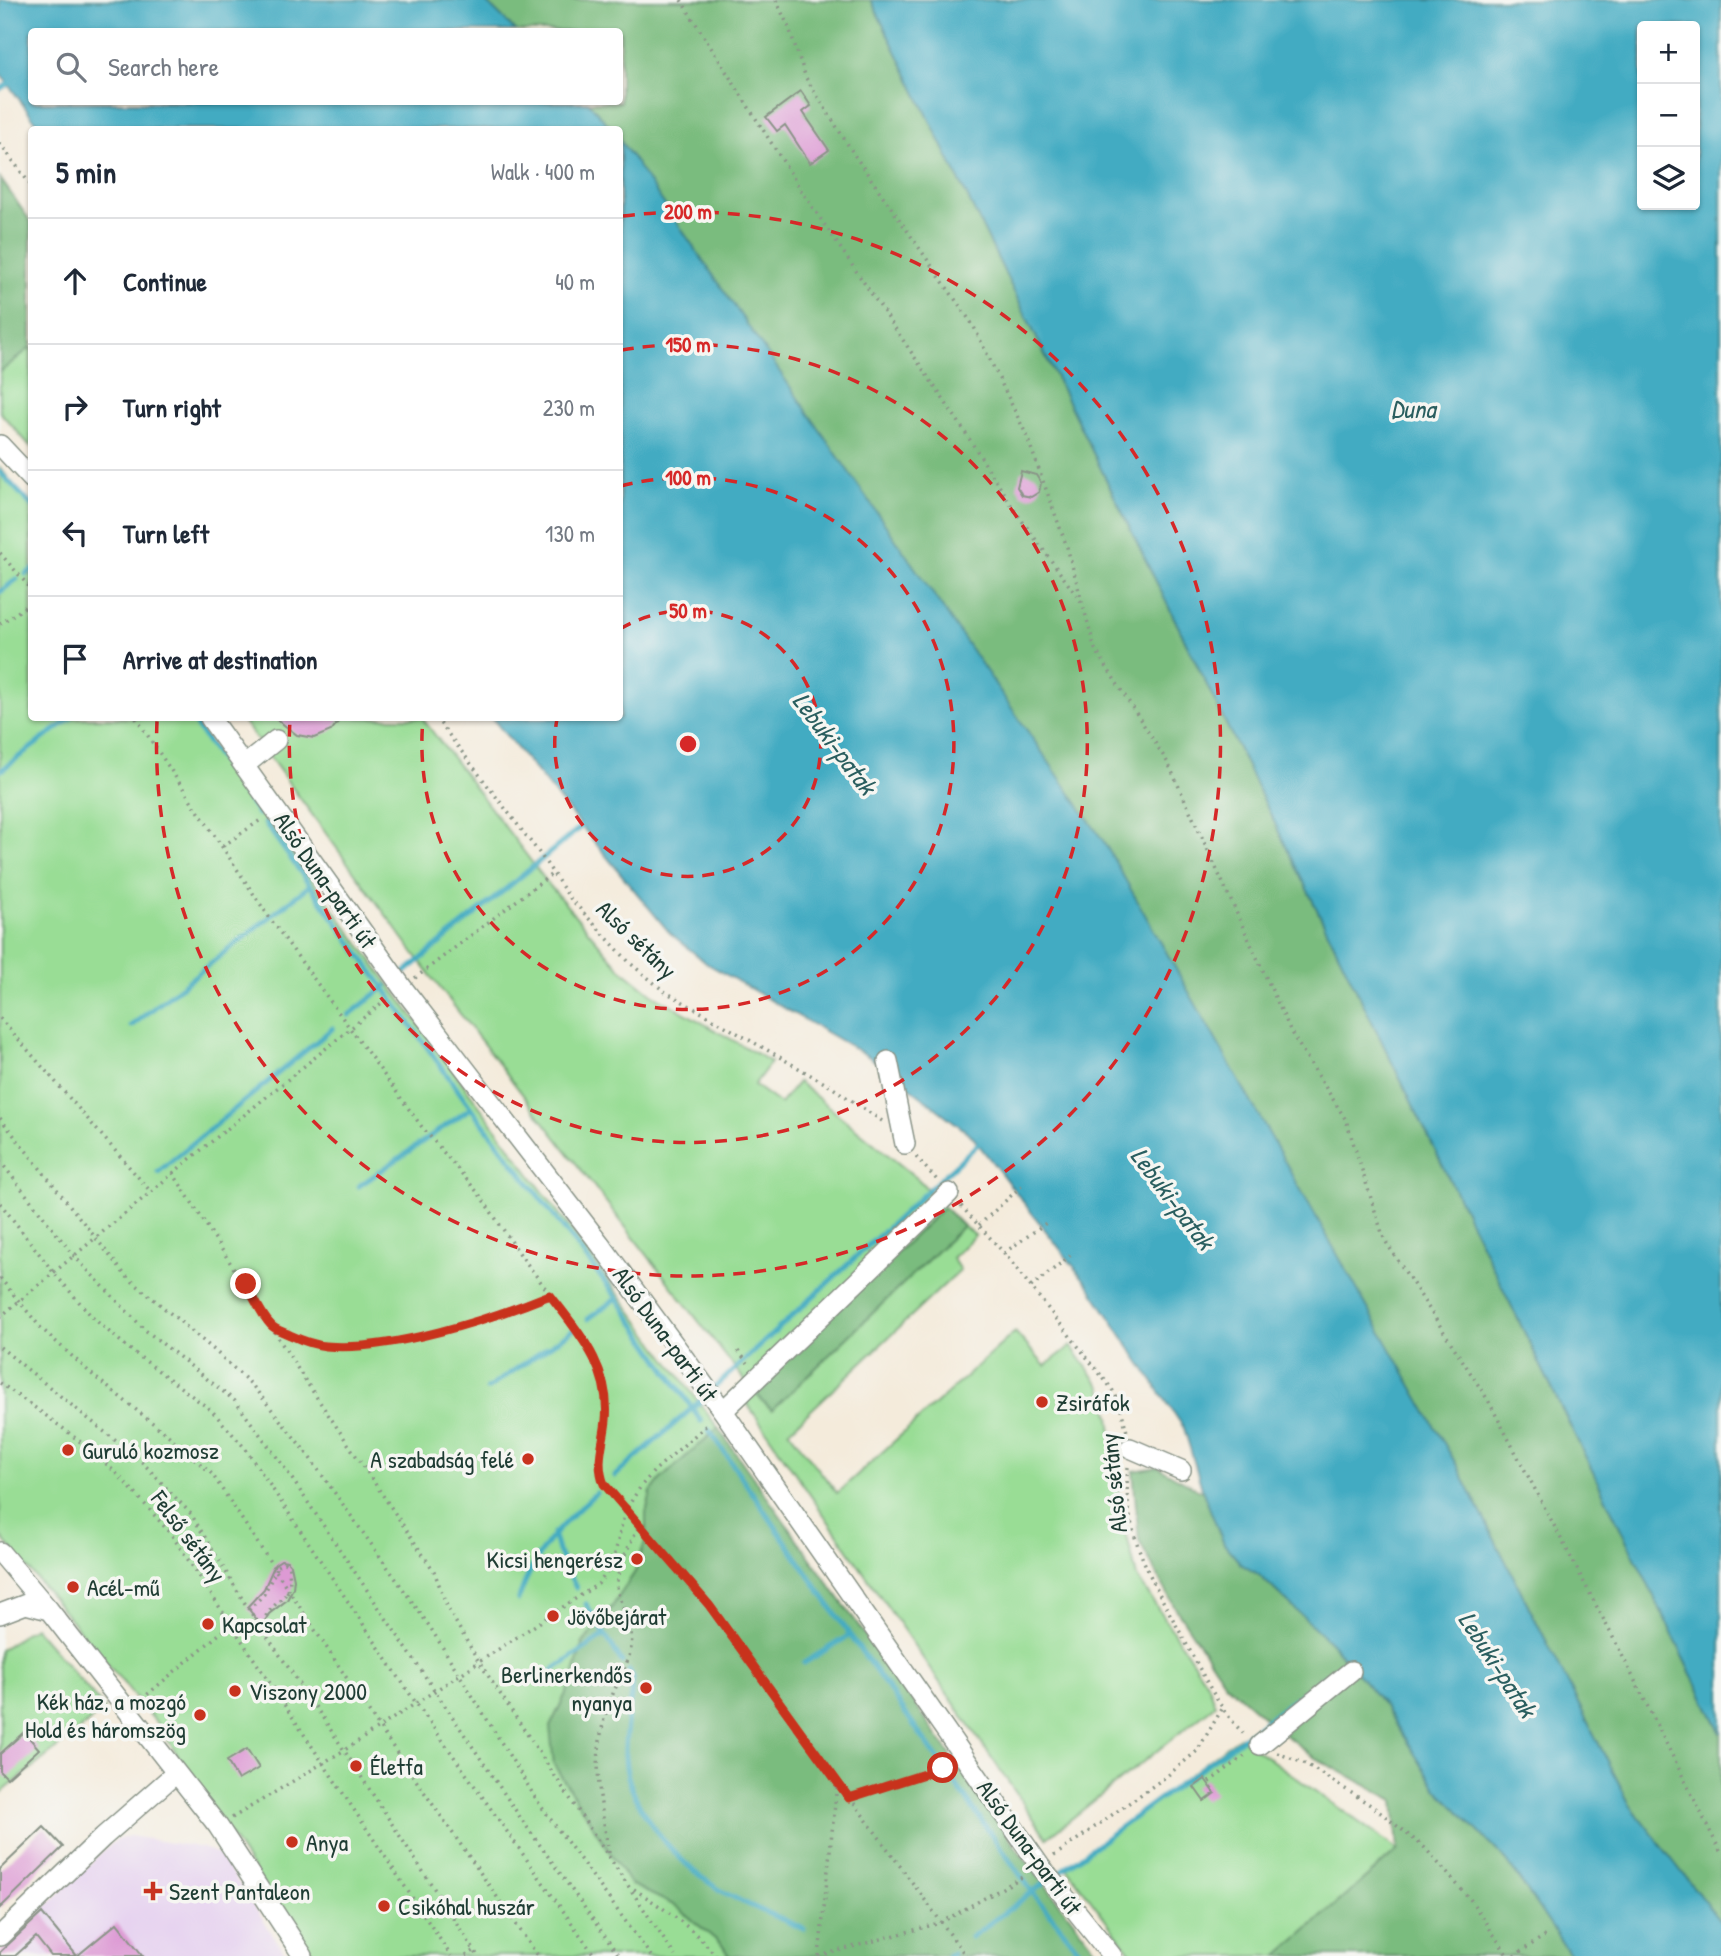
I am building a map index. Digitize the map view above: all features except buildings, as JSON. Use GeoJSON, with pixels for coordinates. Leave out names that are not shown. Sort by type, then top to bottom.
{"type":"FeatureCollection","features":[{"type":"Feature","properties":{"kind":"street"},"geometry":{"type":"LineString","coordinates":[[0,445],[28,476]]}},
{"type":"Feature","properties":{"kind":"street","name":"Alsó Duna-parti út"},"geometry":{"type":"LineString","coordinates":[[212,721],[276,810],[395,993],[601,1245],[713,1399],[1037,1876],[1112,1956]]}},
{"type":"Feature","properties":{"kind":"street"},"geometry":{"type":"LineString","coordinates":[[245,765],[276,740]]}},
{"type":"Feature","properties":{"kind":"street"},"geometry":{"type":"LineString","coordinates":[[888,1061],[905,1144]]}},
{"type":"Feature","properties":{"kind":"street"},"geometry":{"type":"LineString","coordinates":[[713,1399],[949,1194]]}},
{"type":"Feature","properties":{"kind":"street"},"geometry":{"type":"LineString","coordinates":[[1130,1448],[1181,1470]]}},
{"type":"Feature","properties":{"kind":"street"},"geometry":{"type":"LineString","coordinates":[[0,1552],[49,1610],[218,1826],[303,1956]]}},
{"type":"Feature","properties":{"kind":"street"},"geometry":{"type":"LineString","coordinates":[[0,1614],[26,1604],[49,1610]]}},
{"type":"Feature","properties":{"kind":"street"},"geometry":{"type":"LineString","coordinates":[[1259,1745],[1351,1671]]}},
{"type":"Feature","properties":{"kind":"street"},"geometry":{"type":"LineString","coordinates":[[0,1936],[103,1837],[176,1773]]}},
{"type":"Feature","properties":{"kind":"path"},"geometry":{"type":"LineString","coordinates":[[681,0],[803,192],[958,421],[1015,512],[1083,605]]}},
{"type":"Feature","properties":{"kind":"path"},"geometry":{"type":"LineString","coordinates":[[776,0],[806,78],[855,156],[973,325],[1026,434],[1067,548],[1096,649],[1168,763],[1292,1034],[1346,1120],[1384,1239],[1488,1400],[1617,1644],[1721,1853]]}},
{"type":"Feature","properties":{"kind":"path"},"geometry":{"type":"LineString","coordinates":[[0,144],[28,182]]}},
{"type":"Feature","properties":{"kind":"path"},"geometry":{"type":"LineString","coordinates":[[0,553],[28,585]]}},
{"type":"Feature","properties":{"kind":"path"},"geometry":{"type":"LineString","coordinates":[[0,624],[28,605]]}},
{"type":"Feature","properties":{"kind":"path"},"geometry":{"type":"LineString","coordinates":[[138,721],[271,920],[422,1127],[479,1194],[589,1346],[601,1370],[607,1400],[599,1471],[604,1484],[709,1605],[966,1956]]}},
{"type":"Feature","properties":{"kind":"path","name":"Alsó sétány"},"geometry":{"type":"LineString","coordinates":[[438,721],[547,863],[569,897],[630,963],[664,991],[830,1086],[879,1118],[934,1177]]}},
{"type":"Feature","properties":{"kind":"path"},"geometry":{"type":"LineString","coordinates":[[223,846],[276,810]]}},
{"type":"Feature","properties":{"kind":"path"},"geometry":{"type":"LineString","coordinates":[[0,1317],[350,1028],[553,873]]}},
{"type":"Feature","properties":{"kind":"path"},"geometry":{"type":"LineString","coordinates":[[0,1018],[150,1192]]}},
{"type":"Feature","properties":{"kind":"path"},"geometry":{"type":"LineString","coordinates":[[0,1118],[126,1276],[252,1385],[305,1451],[430,1627],[538,1802],[651,1956]]}},
{"type":"Feature","properties":{"kind":"path"},"geometry":{"type":"LineString","coordinates":[[0,1161],[74,1256],[144,1329],[235,1401],[282,1464],[584,1911],[619,1956]]}},
{"type":"Feature","properties":{"kind":"path"},"geometry":{"type":"LineString","coordinates":[[173,1173],[347,1444],[434,1571],[448,1609],[479,1662],[675,1956]]}},
{"type":"Feature","properties":{"kind":"path"},"geometry":{"type":"LineString","coordinates":[[979,1225],[1025,1182]]}},
{"type":"Feature","properties":{"kind":"path","name":"Alsó sétány"},"geometry":{"type":"LineString","coordinates":[[949,1194],[1004,1253],[1112,1389],[1124,1416],[1130,1448],[1127,1478],[1130,1521],[1144,1566],[1222,1709],[1241,1731]]}},
{"type":"Feature","properties":{"kind":"path"},"geometry":{"type":"LineString","coordinates":[[0,1203],[54,1273],[94,1319],[212,1411],[245,1448],[416,1703],[595,1956]]}},
{"type":"Feature","properties":{"kind":"path"},"geometry":{"type":"LineString","coordinates":[[1004,1253],[1046,1223]]}},
{"type":"Feature","properties":{"kind":"path"},"geometry":{"type":"LineString","coordinates":[[1031,1287],[1071,1255]]}},
{"type":"Feature","properties":{"kind":"path"},"geometry":{"type":"LineString","coordinates":[[0,1278],[41,1328],[212,1474],[379,1727],[538,1956]]}},
{"type":"Feature","properties":{"kind":"path"},"geometry":{"type":"LineString","coordinates":[[272,1327],[323,1346],[375,1344],[477,1321],[550,1295]]}},
{"type":"Feature","properties":{"kind":"path"},"geometry":{"type":"LineString","coordinates":[[0,1347],[143,1463],[191,1514],[249,1610],[478,1956]]}},
{"type":"Feature","properties":{"kind":"path"},"geometry":{"type":"LineString","coordinates":[[738,1352],[751,1366]]}},
{"type":"Feature","properties":{"kind":"path","name":"Felső sétány"},"geometry":{"type":"LineString","coordinates":[[0,1383],[60,1425],[117,1475],[171,1534],[451,1956]]}},
{"type":"Feature","properties":{"kind":"path"},"geometry":{"type":"LineString","coordinates":[[218,1826],[343,1751],[598,1584],[612,1566],[625,1511],[641,1486],[701,1430]]}},
{"type":"Feature","properties":{"kind":"path"},"geometry":{"type":"LineString","coordinates":[[609,1856],[599,1797],[599,1735],[608,1705],[631,1650],[630,1631],[617,1581],[639,1525]]}},
{"type":"Feature","properties":{"kind":"path"},"geometry":{"type":"LineString","coordinates":[[249,1610],[264,1594],[277,1566],[281,1563],[287,1564],[290,1587],[285,1597],[267,1613],[263,1629]]}},
{"type":"Feature","properties":{"kind":"path"},"geometry":{"type":"LineString","coordinates":[[128,1712],[231,1624]]}},
{"type":"Feature","properties":{"kind":"path"},"geometry":{"type":"LineString","coordinates":[[837,1782],[819,1956],[940,1923],[1037,1876],[1197,1751],[1222,1709]]}},
{"type":"Feature","properties":{"kind":"path"},"geometry":{"type":"LineString","coordinates":[[1209,1782],[1259,1745],[1306,1764],[1372,1806],[1425,1848],[1469,1899],[1508,1956]]}},
{"type":"Feature","properties":{"kind":"path"},"geometry":{"type":"LineString","coordinates":[[849,1798],[949,1766]]}},
{"type":"Feature","properties":{"kind":"path"},"geometry":{"type":"LineString","coordinates":[[630,1886],[685,1924],[702,1938],[716,1956]]}},
{"type":"Feature","properties":{"kind":"path"},"geometry":{"type":"LineString","coordinates":[[1514,1956],[1549,1933]]}},
{"type":"Feature","properties":{"kind":"path"},"geometry":{"type":"LineString","coordinates":[[466,1956],[474,1951]]}},
{"type":"Feature","properties":{"kind":"shaded area","name":"Szent Pantaleon"},"geometry":{"type":"Polygon","coordinates":[[[129,1836],[203,1848],[215,1853],[223,1860],[287,1956],[0,1956],[0,1952],[106,1848],[129,1836]]]}},
{"type":"Feature","properties":{"kind":"green space"},"geometry":{"type":"Polygon","coordinates":[[[484,0],[871,0],[1721,1733],[1721,1923],[1630,1805],[1456,1464],[623,145],[623,126],[609,126],[591,105],[623,105],[623,28],[513,28],[484,0]]]}},
{"type":"Feature","properties":{"kind":"green space"},"geometry":{"type":"Polygon","coordinates":[[[0,178],[28,218],[28,349],[0,372],[0,178]]]}},
{"type":"Feature","properties":{"kind":"green space"},"geometry":{"type":"Polygon","coordinates":[[[28,349],[28,444],[0,412],[0,372],[28,349]]]}},
{"type":"Feature","properties":{"kind":"green space"},"geometry":{"type":"Polygon","coordinates":[[[0,468],[28,502],[28,721],[194,721],[718,1428],[661,1479],[651,1492],[646,1513],[646,1539],[635,1572],[612,1607],[583,1643],[571,1683],[550,1727],[630,1884],[676,1906],[722,1945],[729,1956],[310,1956],[156,1722],[0,1535],[0,468]]]}},
{"type":"Feature","properties":{"kind":"green space"},"geometry":{"type":"Polygon","coordinates":[[[243,721],[424,721],[550,886],[620,968],[652,994],[771,1062],[754,1085],[780,1104],[798,1082],[919,1180],[944,1207],[772,1410],[963,1226],[975,1235],[952,1258],[960,1270],[789,1431],[837,1493],[1015,1332],[1045,1366],[1071,1346],[1101,1387],[1110,1417],[1121,1512],[1137,1577],[1207,1683],[1215,1705],[1047,1838],[744,1399],[752,1390],[433,979],[243,721]]]}},
{"type":"Feature","properties":{"kind":"green space"},"geometry":{"type":"Polygon","coordinates":[[[944,1207],[963,1226],[772,1410],[753,1391],[944,1207]]]}},
{"type":"Feature","properties":{"kind":"green space"},"geometry":{"type":"Polygon","coordinates":[[[718,1428],[1021,1854],[1101,1956],[729,1956],[722,1945],[676,1906],[630,1884],[554,1765],[550,1727],[571,1683],[583,1643],[612,1607],[635,1572],[646,1539],[646,1513],[651,1492],[661,1479],[718,1428]]]}},
{"type":"Feature","properties":{"kind":"green space"},"geometry":{"type":"Polygon","coordinates":[[[1158,1467],[1203,1492],[1224,1544],[1241,1564],[1259,1575],[1347,1661],[1385,1707],[1437,1789],[1507,1861],[1571,1956],[1277,1956],[1398,1850],[1394,1800],[1315,1758],[1225,1683],[1174,1606],[1139,1541],[1133,1471],[1158,1467]]]}},
{"type":"Feature","properties":{"kind":"green space"},"geometry":{"type":"Polygon","coordinates":[[[34,1627],[105,1709],[0,1794],[0,1650],[34,1627]]]}},
{"type":"Feature","properties":{"kind":"green space"},"geometry":{"type":"Polygon","coordinates":[[[1239,1737],[1398,1850],[1277,1956],[1133,1956],[1067,1868],[1239,1737]]]}},
{"type":"Feature","properties":{"kind":"water"},"geometry":{"type":"Polygon","coordinates":[[[0,0],[484,0],[513,28],[28,28],[28,105],[591,105],[609,126],[39,126],[0,73],[0,0]]]}},
{"type":"Feature","properties":{"kind":"water","name":"Duna"},"geometry":{"type":"Polygon","coordinates":[[[871,0],[1721,0],[1721,1733],[871,0]]]}},
{"type":"Feature","properties":{"kind":"water","name":"Lebuki-patak"},"geometry":{"type":"Polygon","coordinates":[[[623,144],[1104,842],[1456,1464],[1630,1805],[1721,1923],[1721,1956],[1571,1956],[1507,1861],[1437,1789],[1385,1707],[1347,1661],[1259,1575],[1241,1564],[1224,1544],[1203,1492],[1184,1428],[1089,1286],[971,1135],[871,1058],[706,963],[669,932],[494,721],[623,721],[623,144]]]}},
{"type":"Feature","properties":{"kind":"waterway"},"geometry":{"type":"LineString","coordinates":[[0,89],[8,84]]}},
{"type":"Feature","properties":{"kind":"waterway"},"geometry":{"type":"LineString","coordinates":[[0,472],[28,502]]}},
{"type":"Feature","properties":{"kind":"waterway"},"geometry":{"type":"LineString","coordinates":[[0,592],[17,579]]}},
{"type":"Feature","properties":{"kind":"waterway"},"geometry":{"type":"LineString","coordinates":[[0,771],[67,721]]}},
{"type":"Feature","properties":{"kind":"waterway"},"geometry":{"type":"LineString","coordinates":[[193,721],[258,814]]}},
{"type":"Feature","properties":{"kind":"waterway"},"geometry":{"type":"LineString","coordinates":[[265,823],[471,1108],[617,1298],[701,1421]]}},
{"type":"Feature","properties":{"kind":"waterway"},"geometry":{"type":"LineString","coordinates":[[403,974],[582,826]]}},
{"type":"Feature","properties":{"kind":"waterway"},"geometry":{"type":"LineString","coordinates":[[131,1026],[308,887]]}},
{"type":"Feature","properties":{"kind":"waterway"},"geometry":{"type":"LineString","coordinates":[[349,1015],[386,986]]}},
{"type":"Feature","properties":{"kind":"waterway"},"geometry":{"type":"LineString","coordinates":[[158,1172],[333,1028]]}},
{"type":"Feature","properties":{"kind":"waterway"},"geometry":{"type":"LineString","coordinates":[[359,1186],[471,1108]]}},
{"type":"Feature","properties":{"kind":"waterway"},"geometry":{"type":"LineString","coordinates":[[713,1389],[978,1144]]}},
{"type":"Feature","properties":{"kind":"waterway"},"geometry":{"type":"LineString","coordinates":[[588,1319],[617,1298]]}},
{"type":"Feature","properties":{"kind":"waterway"},"geometry":{"type":"LineString","coordinates":[[487,1389],[573,1330]]}},
{"type":"Feature","properties":{"kind":"waterway"},"geometry":{"type":"LineString","coordinates":[[615,1476],[706,1396]]}},
{"type":"Feature","properties":{"kind":"waterway"},"geometry":{"type":"LineString","coordinates":[[709,1430],[1033,1893],[1084,1956]]}},
{"type":"Feature","properties":{"kind":"waterway"},"geometry":{"type":"LineString","coordinates":[[518,1600],[532,1567],[549,1540],[596,1493]]}},
{"type":"Feature","properties":{"kind":"waterway"},"geometry":{"type":"LineString","coordinates":[[553,1533],[558,1551],[576,1588]]}},
{"type":"Feature","properties":{"kind":"waterway"},"geometry":{"type":"LineString","coordinates":[[586,1604],[622,1662]]}},
{"type":"Feature","properties":{"kind":"waterway"},"geometry":{"type":"LineString","coordinates":[[543,1677],[605,1635]]}},
{"type":"Feature","properties":{"kind":"waterway"},"geometry":{"type":"LineString","coordinates":[[804,1663],[850,1635]]}},
{"type":"Feature","properties":{"kind":"waterway"},"geometry":{"type":"LineString","coordinates":[[971,1937],[1347,1661]]}},
{"type":"Feature","properties":{"kind":"waterway"},"geometry":{"type":"LineString","coordinates":[[629,1671],[633,1677],[625,1757],[628,1776],[644,1814],[686,1864],[717,1888],[804,1929]]}},
{"type":"Feature","properties":{"kind":"waterway"},"geometry":{"type":"LineString","coordinates":[[948,1956],[953,1953]]}},
{"type":"Feature","properties":{"kind":"place","name":"Zsiráfok"},"geometry":{"type":"Point","coordinates":[1042,1402]}},
{"type":"Feature","properties":{"kind":"place","name":"Guruló kozmosz"},"geometry":{"type":"Point","coordinates":[68,1450]}},
{"type":"Feature","properties":{"kind":"place","name":"A szabadság felé"},"geometry":{"type":"Point","coordinates":[528,1459]}},
{"type":"Feature","properties":{"kind":"place","name":"Kicsi hengerész"},"geometry":{"type":"Point","coordinates":[637,1559]}},
{"type":"Feature","properties":{"kind":"place","name":"Acél-mű"},"geometry":{"type":"Point","coordinates":[73,1587]}},
{"type":"Feature","properties":{"kind":"place","name":"Jövőbejárat"},"geometry":{"type":"Point","coordinates":[553,1616]}},
{"type":"Feature","properties":{"kind":"place","name":"Kapcsolat"},"geometry":{"type":"Point","coordinates":[208,1624]}},
{"type":"Feature","properties":{"kind":"place","name":"Berlinerkendős nyanya"},"geometry":{"type":"Point","coordinates":[646,1688]}},
{"type":"Feature","properties":{"kind":"place","name":"Viszony 2000"},"geometry":{"type":"Point","coordinates":[235,1691]}},
{"type":"Feature","properties":{"kind":"place","name":"Kék ház, a mozgó Hold és háromszög"},"geometry":{"type":"Point","coordinates":[200,1715]}},
{"type":"Feature","properties":{"kind":"place","name":"Életfa"},"geometry":{"type":"Point","coordinates":[356,1766]}},
{"type":"Feature","properties":{"kind":"place","name":"Anya"},"geometry":{"type":"Point","coordinates":[292,1842]}},
{"type":"Feature","properties":{"kind":"place","name":"Szent Pantaleon"},"geometry":{"type":"Point","coordinates":[153,1891]}},
{"type":"Feature","properties":{"kind":"place","name":"Csikóhal huszár"},"geometry":{"type":"Point","coordinates":[384,1906]}},
{"type":"Feature","properties":{"kind":"route"},"geometry":{"type":"LineString","coordinates":[[246,1284],[272,1327],[323,1346],[346,1347],[426,1334],[477,1321],[550,1295],[589,1346],[601,1370],[607,1400],[599,1463],[604,1484],[709,1605],[849,1798],[943,1768]]}}]}
